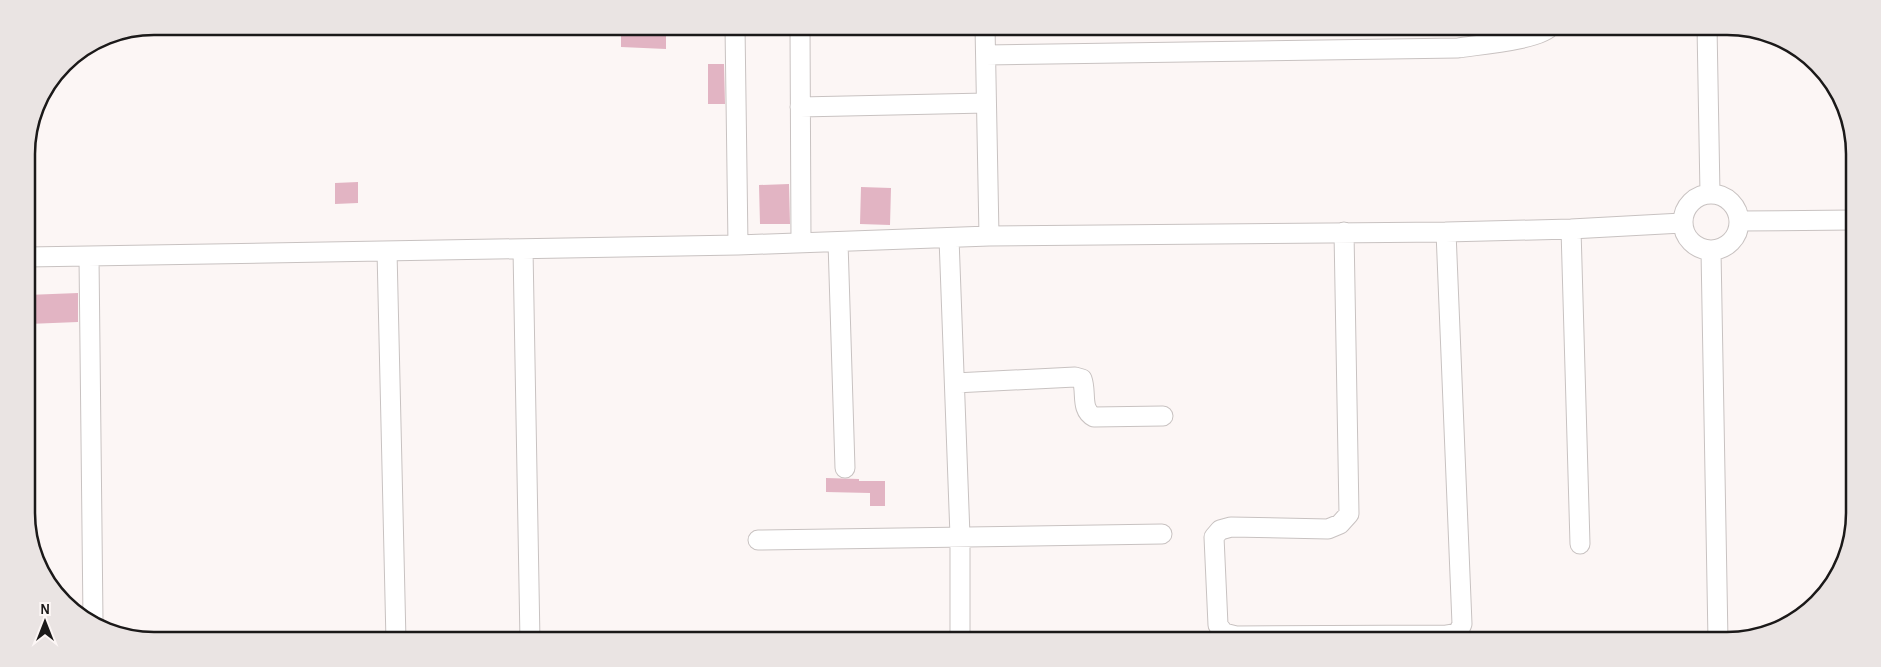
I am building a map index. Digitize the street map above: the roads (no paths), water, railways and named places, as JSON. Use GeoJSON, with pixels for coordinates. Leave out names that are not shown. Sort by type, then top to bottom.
{"type":"FeatureCollection","features":[{"type":"Feature","properties":{"kind":"street"},"geometry":{"type":"LineString","coordinates":[[735,35],[738,245]]}},
{"type":"Feature","properties":{"kind":"street"},"geometry":{"type":"LineString","coordinates":[[800,35],[801,242]]}},
{"type":"Feature","properties":{"kind":"street"},"geometry":{"type":"LineString","coordinates":[[985,35],[989,236]]}},
{"type":"Feature","properties":{"kind":"street"},"geometry":{"type":"LineString","coordinates":[[986,55],[1458,48],[1493,44],[1534,35]]}},
{"type":"Feature","properties":{"kind":"street"},"geometry":{"type":"LineString","coordinates":[[1707,35],[1710,194]]}},
{"type":"Feature","properties":{"kind":"street"},"geometry":{"type":"LineString","coordinates":[[800,107],[986,103]]}},
{"type":"Feature","properties":{"kind":"street"},"geometry":{"type":"LineString","coordinates":[[1710,194],[1719,195],[1727,199],[1733,205],[1739,220],[1738,230],[1728,245],[1711,251],[1702,250],[1688,239],[1682,223],[1688,206],[1694,200],[1710,194]]}},
{"type":"Feature","properties":{"kind":"street"},"geometry":{"type":"LineString","coordinates":[[1739,220],[1846,220]]}},
{"type":"Feature","properties":{"kind":"street"},"geometry":{"type":"LineString","coordinates":[[35,258],[738,245],[989,236],[1446,232],[1571,229],[1682,223]]}},
{"type":"Feature","properties":{"kind":"street"},"geometry":{"type":"LineString","coordinates":[[1571,229],[1580,544]]}},
{"type":"Feature","properties":{"kind":"street"},"geometry":{"type":"LineString","coordinates":[[1223,632],[1218,625],[1214,537],[1220,530],[1231,527],[1328,529],[1340,524],[1349,514],[1344,232]]}},
{"type":"Feature","properties":{"kind":"street"},"geometry":{"type":"LineString","coordinates":[[1446,232],[1462,624],[1458,632]]}},
{"type":"Feature","properties":{"kind":"street"},"geometry":{"type":"LineString","coordinates":[[949,238],[960,536],[960,632]]}},
{"type":"Feature","properties":{"kind":"street"},"geometry":{"type":"LineString","coordinates":[[838,242],[845,468]]}},
{"type":"Feature","properties":{"kind":"street"},"geometry":{"type":"LineString","coordinates":[[523,249],[530,632]]}},
{"type":"Feature","properties":{"kind":"street"},"geometry":{"type":"LineString","coordinates":[[387,251],[396,632]]}},
{"type":"Feature","properties":{"kind":"street"},"geometry":{"type":"LineString","coordinates":[[1711,251],[1718,632]]}},
{"type":"Feature","properties":{"kind":"street"},"geometry":{"type":"LineString","coordinates":[[89,257],[93,615]]}},
{"type":"Feature","properties":{"kind":"street"},"geometry":{"type":"LineString","coordinates":[[955,383],[1075,377],[1082,379],[1085,388],[1085,410],[1094,417],[1163,416]]}},
{"type":"Feature","properties":{"kind":"street"},"geometry":{"type":"LineString","coordinates":[[758,540],[1162,534]]}}]}
